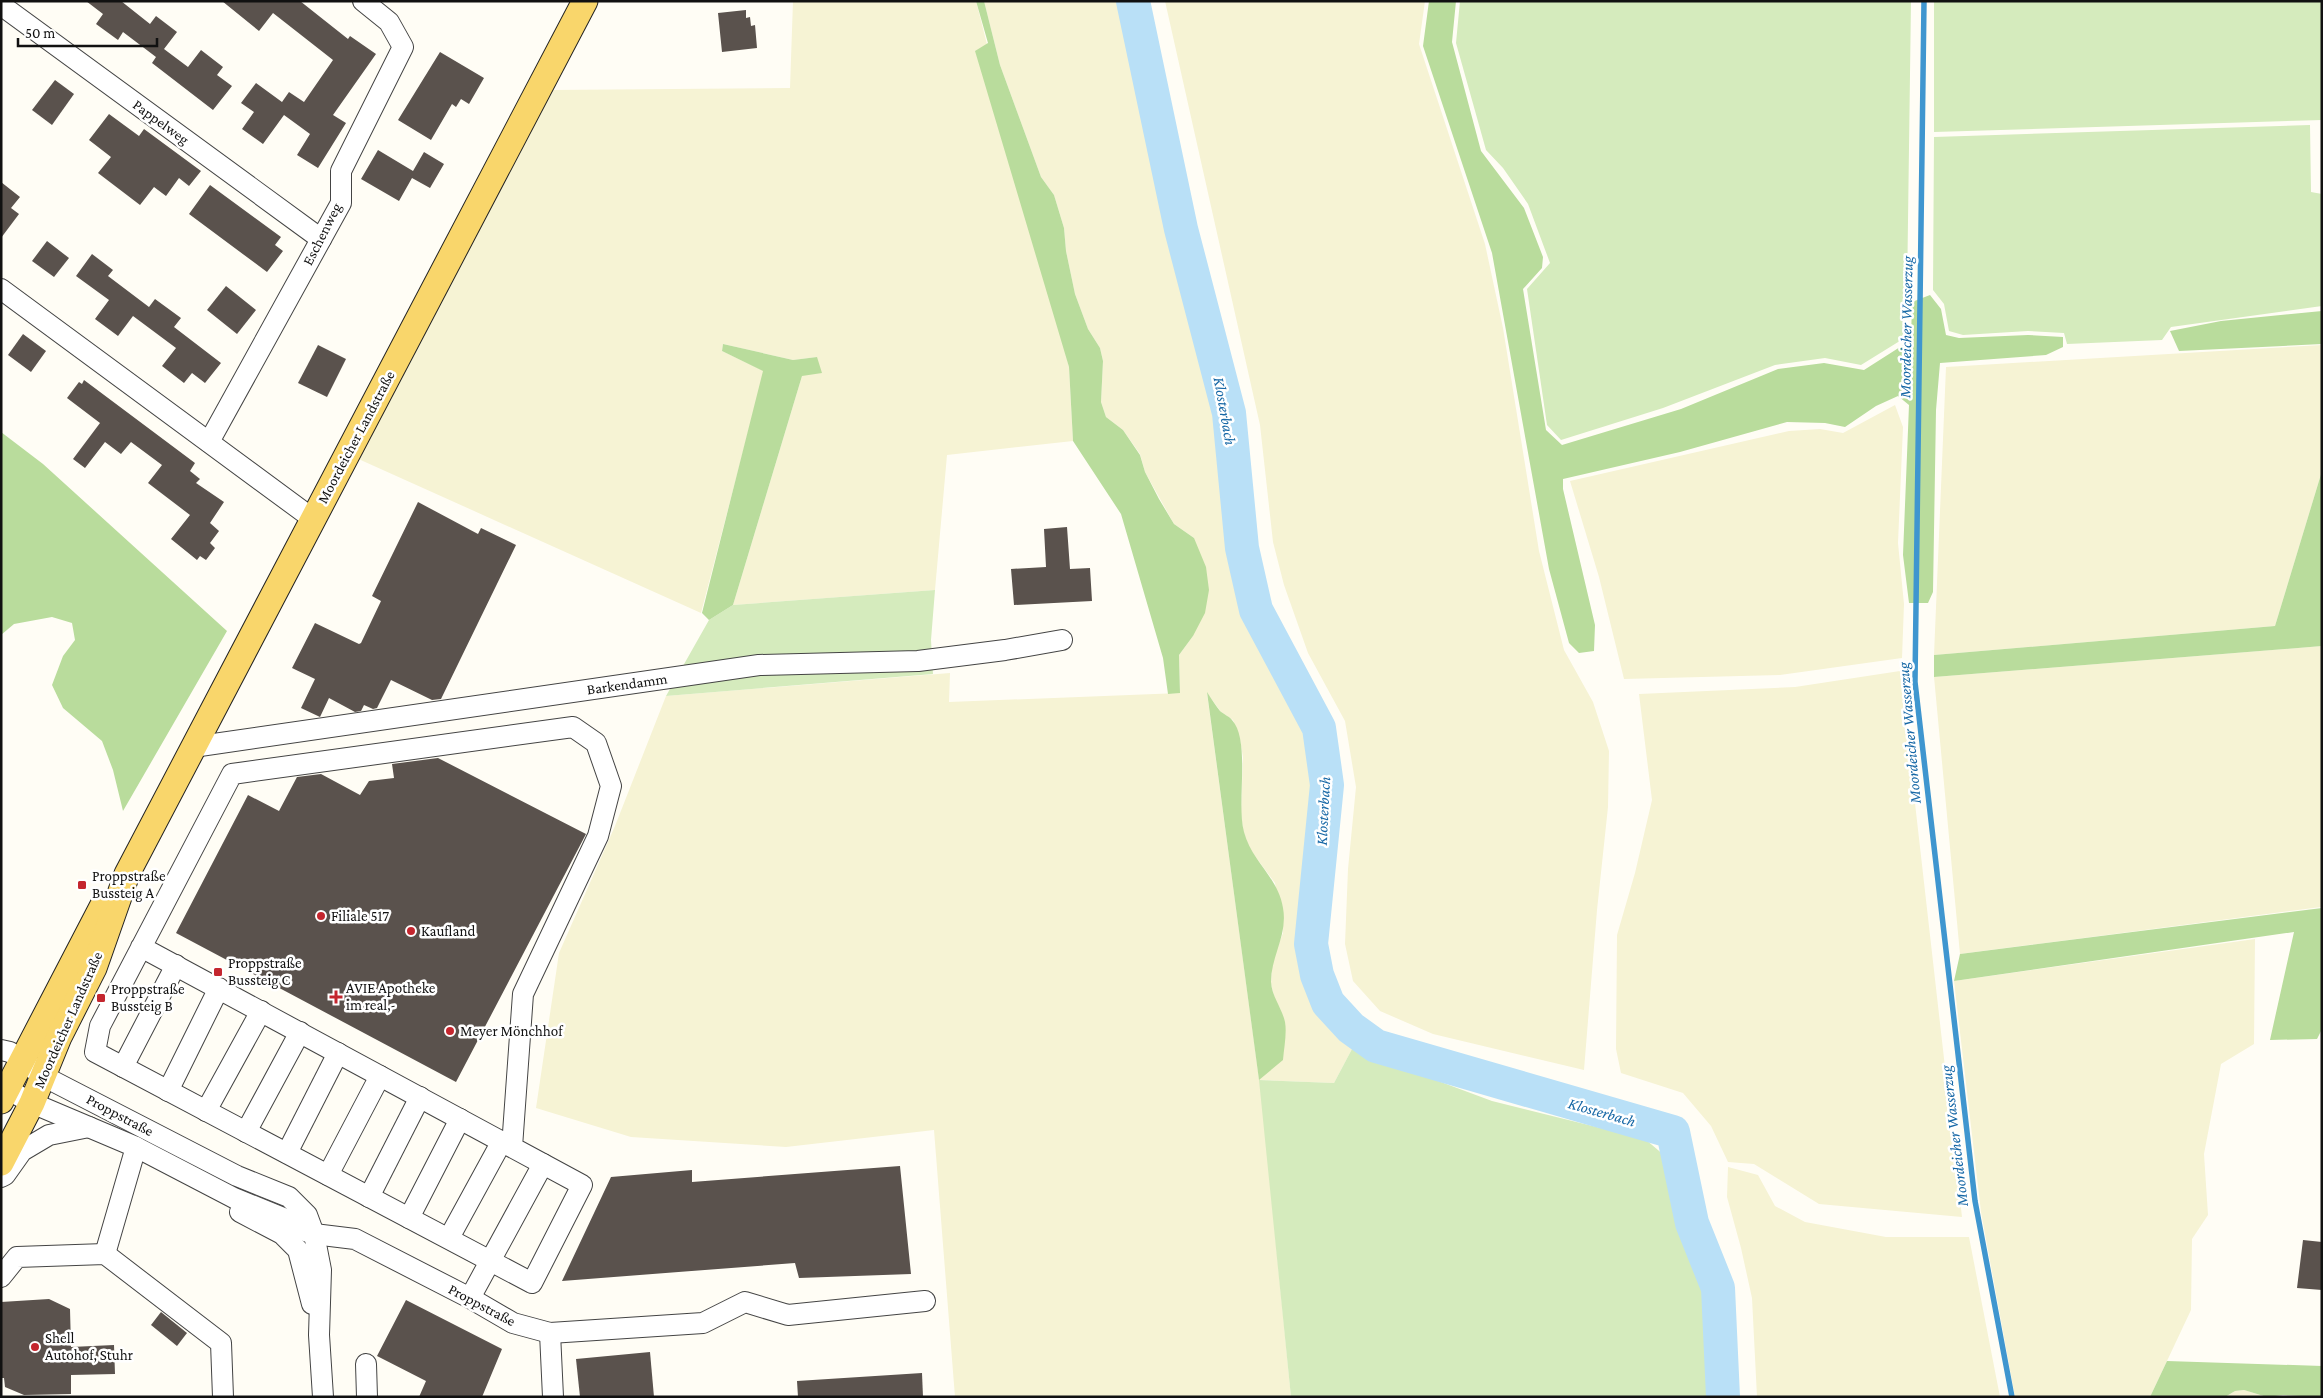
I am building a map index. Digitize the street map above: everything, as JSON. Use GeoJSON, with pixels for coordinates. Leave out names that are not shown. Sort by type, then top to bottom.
{"type":"FeatureCollection","features":[{"type":"Feature","properties":{"kind":"main road","name":"Moordeicher Landstraße"},"geometry":{"type":"LineString","coordinates":[[1,1162],[32,1103],[59,1037],[94,968],[127,874],[585,1]]}},
{"type":"Feature","properties":{"kind":"main road","name":"Moordeicher Landstraße"},"geometry":{"type":"LineString","coordinates":[[3,1092],[11,1055],[102,905],[127,874]]}},
{"type":"Feature","properties":{"kind":"street","name":"Eschenweg"},"geometry":{"type":"LineString","coordinates":[[208,442],[341,203],[341,171],[403,47],[389,22],[364,1]]}},
{"type":"Feature","properties":{"kind":"street","name":"Pappelweg"},"geometry":{"type":"LineString","coordinates":[[1,5],[321,239]]}},
{"type":"Feature","properties":{"kind":"street"},"geometry":{"type":"LineString","coordinates":[[1,289],[313,519]]}},
{"type":"Feature","properties":{"kind":"street","name":"Barkendamm"},"geometry":{"type":"LineString","coordinates":[[193,747],[759,665],[918,661],[1005,650],[1062,640]]}},
{"type":"Feature","properties":{"kind":"street"},"geometry":{"type":"LineString","coordinates":[[141,946],[507,1144],[543,1164],[582,1184],[532,1283],[96,1052],[100,1026],[141,946],[232,774],[573,727],[596,743],[611,786],[598,836],[523,994],[507,1144],[449,1238]]}},
{"type":"Feature","properties":{"kind":"street"},"geometry":{"type":"LineString","coordinates":[[124,1067],[176,965]]}},
{"type":"Feature","properties":{"kind":"street"},"geometry":{"type":"LineString","coordinates":[[168,1091],[219,988]]}},
{"type":"Feature","properties":{"kind":"street"},"geometry":{"type":"LineString","coordinates":[[206,1111],[260,1011]]}},
{"type":"Feature","properties":{"kind":"street"},"geometry":{"type":"LineString","coordinates":[[246,1132],[300,1032]]}},
{"type":"Feature","properties":{"kind":"street"},"geometry":{"type":"LineString","coordinates":[[287,1153],[338,1053]]}},
{"type":"Feature","properties":{"kind":"street","name":"Proppstraße"},"geometry":{"type":"LineString","coordinates":[[11,1055],[43,1076],[237,1176],[289,1198],[307,1215],[314,1234],[321,1270],[319,1335],[323,1397]]}},
{"type":"Feature","properties":{"kind":"street"},"geometry":{"type":"LineString","coordinates":[[328,1175],[380,1076]]}},
{"type":"Feature","properties":{"kind":"street","name":"Proppstraße"},"geometry":{"type":"LineString","coordinates":[[3,1092],[136,1147],[210,1187],[293,1222],[302,1230],[314,1234],[355,1239],[470,1298],[513,1323],[550,1333],[703,1323],[745,1302],[788,1315],[925,1301]]}},
{"type":"Feature","properties":{"kind":"street"},"geometry":{"type":"LineString","coordinates":[[369,1196],[420,1097]]}},
{"type":"Feature","properties":{"kind":"street"},"geometry":{"type":"LineString","coordinates":[[409,1218],[460,1119]]}},
{"type":"Feature","properties":{"kind":"street","name":"Proppstraße"},"geometry":{"type":"LineString","coordinates":[[1,1177],[5,1175],[22,1151],[49,1135],[89,1127]]}},
{"type":"Feature","properties":{"kind":"street","name":"Proppstraße"},"geometry":{"type":"LineString","coordinates":[[106,1254],[136,1147]]}},
{"type":"Feature","properties":{"kind":"street"},"geometry":{"type":"LineString","coordinates":[[470,1298],[543,1164]]}},
{"type":"Feature","properties":{"kind":"street","name":"Proppstraße"},"geometry":{"type":"LineString","coordinates":[[210,1187],[212,1198],[282,1234],[298,1250],[305,1272],[319,1335]]}},
{"type":"Feature","properties":{"kind":"street"},"geometry":{"type":"LineString","coordinates":[[298,1250],[314,1234]]}},
{"type":"Feature","properties":{"kind":"street"},"geometry":{"type":"LineString","coordinates":[[1,1276],[17,1257],[106,1254],[221,1343],[223,1397]]}},
{"type":"Feature","properties":{"kind":"street"},"geometry":{"type":"LineString","coordinates":[[550,1333],[553,1397]]}},
{"type":"Feature","properties":{"kind":"street"},"geometry":{"type":"LineString","coordinates":[[366,1364],[367,1397]]}},
{"type":"Feature","properties":{"kind":"shaded area"},"geometry":{"type":"Polygon","coordinates":[[[793,1],[976,1],[1069,367],[1073,441],[947,455],[935,590],[733,605],[802,376],[817,357],[793,360],[723,344],[722,351],[764,371],[701,613],[354,457],[551,90],[790,88],[793,1]]]}},
{"type":"Feature","properties":{"kind":"shaded area"},"geometry":{"type":"Polygon","coordinates":[[[984,1],[1117,1],[1124,37],[1222,413],[1238,565],[1247,605],[1257,633],[1307,719],[1313,741],[1317,819],[1304,938],[1308,978],[1324,1016],[1352,1049],[1334,1083],[1260,1080],[1291,1397],[955,1397],[934,1130],[786,1147],[631,1137],[536,1108],[559,953],[615,826],[666,696],[950,673],[949,702],[1180,693],[1179,655],[1193,636],[1194,538],[1174,524],[1145,472],[1140,454],[1123,430],[1106,417],[1101,402],[1103,361],[1100,348],[1088,329],[1075,294],[1066,251],[1064,228],[1054,195],[1041,177],[1000,65],[984,1]],[[1207,693],[1259,1079],[1281,1011],[1275,1000],[1271,984],[1272,961],[1283,933],[1275,883],[1249,848],[1243,830],[1241,813],[1243,757],[1240,740],[1233,720],[1221,712],[1207,693]]]}},
{"type":"Feature","properties":{"kind":"shaded area"},"geometry":{"type":"Polygon","coordinates":[[[1165,1],[1425,1],[1419,44],[1485,244],[1503,328],[1539,551],[1564,650],[1593,702],[1609,751],[1608,807],[1597,910],[1584,1070],[1433,1034],[1380,1011],[1353,981],[1345,944],[1348,869],[1356,787],[1345,721],[1308,653],[1284,585],[1273,542],[1260,425],[1165,1]]]}},
{"type":"Feature","properties":{"kind":"shaded area"},"geometry":{"type":"Polygon","coordinates":[[[2322,345],[2322,471],[2275,626],[1934,655],[1946,367],[2322,345]]]}},
{"type":"Feature","properties":{"kind":"shaded area"},"geometry":{"type":"Polygon","coordinates":[[[1895,405],[1903,427],[1898,543],[1904,604],[1902,658],[1780,675],[1624,679],[1599,577],[1570,481],[1789,431],[1820,429],[1843,433],[1895,405]]]}},
{"type":"Feature","properties":{"kind":"shaded area"},"geometry":{"type":"Polygon","coordinates":[[[2322,646],[2321,907],[1960,954],[1934,677],[2322,646]]]}},
{"type":"Feature","properties":{"kind":"shaded area"},"geometry":{"type":"Polygon","coordinates":[[[1900,671],[1962,1217],[1819,1204],[1754,1164],[1728,1162],[1711,1126],[1683,1093],[1621,1073],[1616,1049],[1617,935],[1635,873],[1652,800],[1639,694],[1795,687],[1900,671]]]}},
{"type":"Feature","properties":{"kind":"shaded area"},"geometry":{"type":"Polygon","coordinates":[[[2255,939],[2254,1044],[2221,1064],[2204,1154],[2208,1215],[2192,1239],[2191,1310],[2150,1397],[2015,1397],[1981,1212],[1954,981],[2255,939]]]}},
{"type":"Feature","properties":{"kind":"shaded area"},"geometry":{"type":"Polygon","coordinates":[[[1728,1167],[1758,1175],[1775,1206],[1805,1222],[1886,1237],[1969,1237],[2000,1397],[1757,1397],[1752,1298],[1727,1197],[1728,1167]]]}},
{"type":"Feature","properties":{"kind":"shaded area"},"geometry":{"type":"Polygon","coordinates":[[[2244,1390],[2267,1397],[2225,1397],[2235,1391],[2244,1390]]]}},
{"type":"Feature","properties":{"kind":"green space"},"geometry":{"type":"Polygon","coordinates":[[[976,1],[984,1],[1000,65],[1041,177],[1054,195],[1064,228],[1066,251],[1075,294],[1088,329],[1100,348],[1103,361],[1101,402],[1106,417],[1123,430],[1140,455],[1145,472],[1159,499],[1174,524],[1194,538],[1206,567],[1209,590],[1205,613],[1193,636],[1179,655],[1180,693],[1168,694],[1163,658],[1121,514],[1073,441],[1069,367],[975,51],[988,43],[976,1]]]}},
{"type":"Feature","properties":{"kind":"green space"},"geometry":{"type":"Polygon","coordinates":[[[1429,1],[1456,1],[1452,42],[1481,151],[1524,208],[1543,257],[1542,268],[1523,289],[1546,430],[1562,445],[1681,409],[1778,369],[1824,363],[1864,370],[1911,340],[1912,302],[1930,295],[1941,309],[1946,335],[1959,338],[2028,335],[2063,337],[2063,347],[2046,355],[1940,363],[1936,410],[1933,592],[1928,603],[1909,603],[1903,555],[1909,405],[1898,396],[1876,406],[1845,427],[1825,423],[1787,422],[1680,452],[1563,479],[1563,489],[1595,625],[1594,651],[1579,653],[1569,643],[1549,569],[1492,253],[1423,46],[1429,1]]]}},
{"type":"Feature","properties":{"kind":"green space"},"geometry":{"type":"Polygon","coordinates":[[[1460,1],[1911,1],[1907,294],[1903,339],[1861,365],[1825,358],[1775,365],[1663,408],[1561,440],[1547,425],[1527,289],[1550,263],[1528,204],[1503,168],[1486,150],[1456,43],[1460,1]]]}},
{"type":"Feature","properties":{"kind":"green space"},"geometry":{"type":"Polygon","coordinates":[[[1934,1],[2322,1],[2322,120],[1934,132],[1934,1]]]}},
{"type":"Feature","properties":{"kind":"green space"},"geometry":{"type":"Polygon","coordinates":[[[2310,125],[2311,192],[2322,194],[2322,306],[2171,327],[2162,340],[2067,344],[2064,333],[2028,331],[1963,335],[1949,331],[1944,304],[1933,290],[1934,137],[2310,125]]]}},
{"type":"Feature","properties":{"kind":"green space"},"geometry":{"type":"Polygon","coordinates":[[[2322,311],[2322,344],[2179,351],[2170,331],[2221,321],[2322,311]]]}},
{"type":"Feature","properties":{"kind":"green space"},"geometry":{"type":"Polygon","coordinates":[[[723,344],[793,360],[817,357],[822,373],[802,376],[733,605],[709,620],[702,613],[763,371],[722,351],[723,344]]]}},
{"type":"Feature","properties":{"kind":"green space"},"geometry":{"type":"Polygon","coordinates":[[[1,432],[43,464],[227,631],[123,811],[113,770],[102,741],[63,708],[52,685],[63,656],[75,640],[72,623],[52,617],[14,624],[1,635],[1,432]]]}},
{"type":"Feature","properties":{"kind":"green space"},"geometry":{"type":"Polygon","coordinates":[[[2322,471],[2322,646],[1934,677],[1934,655],[2275,626],[2322,471]]]}},
{"type":"Feature","properties":{"kind":"green space"},"geometry":{"type":"Polygon","coordinates":[[[935,590],[931,640],[933,674],[666,696],[709,620],[733,605],[935,590]]]}},
{"type":"Feature","properties":{"kind":"green space"},"geometry":{"type":"Polygon","coordinates":[[[1207,692],[1220,711],[1231,719],[1238,730],[1242,757],[1241,805],[1244,832],[1253,852],[1276,887],[1283,908],[1283,927],[1271,982],[1273,993],[1285,1022],[1286,1036],[1283,1060],[1259,1080],[1207,692]]]}},
{"type":"Feature","properties":{"kind":"green space"},"geometry":{"type":"Polygon","coordinates":[[[2322,908],[2322,1029],[2317,1039],[2270,1040],[2294,932],[1954,981],[1960,954],[2322,908]]]}},
{"type":"Feature","properties":{"kind":"green space"},"geometry":{"type":"Polygon","coordinates":[[[1352,1049],[1492,1101],[1645,1139],[1665,1156],[1674,1209],[1705,1297],[1709,1397],[1291,1397],[1259,1080],[1334,1083],[1352,1049]]]}},
{"type":"Feature","properties":{"kind":"green space"},"geometry":{"type":"Polygon","coordinates":[[[2167,1361],[2322,1366],[2322,1397],[2283,1395],[2267,1397],[2244,1390],[2235,1391],[2225,1397],[2150,1397],[2167,1361]]]}},
{"type":"Feature","properties":{"kind":"building"},"geometry":{"type":"Polygon","coordinates":[[[86,1],[121,1],[150,24],[156,16],[177,32],[164,49],[188,67],[201,50],[223,67],[217,75],[232,86],[213,110],[152,63],[156,57],[123,32],[118,40],[96,24],[103,14],[86,1]]]}},
{"type":"Feature","properties":{"kind":"building"},"geometry":{"type":"Polygon","coordinates":[[[222,1],[300,1],[348,39],[350,36],[376,54],[333,115],[346,123],[318,168],[297,155],[310,134],[284,115],[263,144],[242,129],[254,112],[241,103],[256,83],[282,102],[289,92],[304,102],[333,60],[273,13],[259,31],[222,1]]]}},
{"type":"Feature","properties":{"kind":"building"},"geometry":{"type":"Polygon","coordinates":[[[746,10],[746,18],[750,17],[751,26],[755,25],[757,48],[722,52],[718,13],[746,10]]]}},
{"type":"Feature","properties":{"kind":"building"},"geometry":{"type":"Polygon","coordinates":[[[440,52],[484,78],[469,104],[461,99],[456,107],[452,104],[431,140],[398,120],[440,52]]]}},
{"type":"Feature","properties":{"kind":"building"},"geometry":{"type":"Polygon","coordinates":[[[55,80],[74,94],[52,125],[32,110],[55,80]]]}},
{"type":"Feature","properties":{"kind":"building"},"geometry":{"type":"Polygon","coordinates":[[[109,114],[139,136],[144,129],[201,171],[189,186],[179,178],[166,196],[154,187],[140,205],[98,173],[111,157],[89,140],[109,114]]]}},
{"type":"Feature","properties":{"kind":"building"},"geometry":{"type":"Polygon","coordinates":[[[378,150],[413,171],[424,152],[444,164],[430,188],[412,178],[399,201],[361,179],[378,150]]]}},
{"type":"Feature","properties":{"kind":"building"},"geometry":{"type":"Polygon","coordinates":[[[1,182],[20,197],[11,208],[19,214],[1,238],[1,182]]]}},
{"type":"Feature","properties":{"kind":"building"},"geometry":{"type":"Polygon","coordinates":[[[210,185],[281,237],[275,245],[283,251],[267,272],[189,214],[210,185]]]}},
{"type":"Feature","properties":{"kind":"building"},"geometry":{"type":"Polygon","coordinates":[[[47,241],[69,258],[54,277],[32,261],[47,241]]]}},
{"type":"Feature","properties":{"kind":"building"},"geometry":{"type":"Polygon","coordinates":[[[92,254],[113,270],[108,276],[149,307],[155,299],[181,318],[174,327],[221,363],[205,383],[192,373],[184,383],[162,366],[176,348],[133,316],[118,336],[95,319],[109,300],[76,276],[92,254]]]}},
{"type":"Feature","properties":{"kind":"building"},"geometry":{"type":"Polygon","coordinates":[[[226,286],[256,310],[237,334],[207,310],[226,286]]]}},
{"type":"Feature","properties":{"kind":"building"},"geometry":{"type":"Polygon","coordinates":[[[23,334],[46,351],[31,372],[8,355],[23,334]]]}},
{"type":"Feature","properties":{"kind":"building"},"geometry":{"type":"Polygon","coordinates":[[[318,345],[346,359],[327,397],[298,383],[318,345]]]}},
{"type":"Feature","properties":{"kind":"building"},"geometry":{"type":"Polygon","coordinates":[[[84,380],[195,463],[190,471],[200,479],[196,483],[224,502],[210,523],[219,531],[210,543],[215,548],[206,560],[200,556],[197,560],[171,539],[190,515],[148,483],[162,465],[131,442],[121,454],[105,442],[85,468],[73,459],[100,423],[67,398],[79,382],[82,384],[84,380]]]}},
{"type":"Feature","properties":{"kind":"building"},"geometry":{"type":"Polygon","coordinates":[[[418,502],[478,534],[481,528],[516,545],[441,699],[432,700],[391,680],[377,708],[373,709],[364,705],[361,711],[355,712],[329,698],[320,717],[301,708],[315,679],[292,668],[315,623],[359,644],[361,643],[381,601],[372,596],[418,502]]]}},
{"type":"Feature","properties":{"kind":"building"},"geometry":{"type":"Polygon","coordinates":[[[1067,527],[1070,569],[1090,568],[1092,601],[1014,605],[1011,569],[1046,567],[1044,529],[1067,527]]]}},
{"type":"Feature","properties":{"kind":"building"},"geometry":{"type":"Polygon","coordinates":[[[438,758],[586,834],[456,1082],[176,933],[248,795],[279,811],[297,777],[321,774],[360,795],[369,781],[394,778],[392,764],[438,758]]]}},
{"type":"Feature","properties":{"kind":"building"},"geometry":{"type":"Polygon","coordinates":[[[900,1166],[911,1274],[799,1278],[795,1263],[562,1281],[611,1177],[692,1170],[692,1182],[900,1166]]]}},
{"type":"Feature","properties":{"kind":"building"},"geometry":{"type":"Polygon","coordinates":[[[2303,1240],[2322,1242],[2322,1290],[2297,1288],[2303,1240]]]}},
{"type":"Feature","properties":{"kind":"building"},"geometry":{"type":"Polygon","coordinates":[[[49,1299],[70,1309],[71,1347],[114,1345],[115,1374],[71,1375],[71,1394],[24,1395],[5,1387],[4,1378],[1,1378],[1,1302],[49,1299]]]}},
{"type":"Feature","properties":{"kind":"building"},"geometry":{"type":"Polygon","coordinates":[[[406,1300],[502,1349],[482,1397],[419,1397],[426,1381],[377,1356],[406,1300]]]}},
{"type":"Feature","properties":{"kind":"building"},"geometry":{"type":"Polygon","coordinates":[[[161,1312],[187,1333],[177,1346],[151,1325],[161,1312]]]}},
{"type":"Feature","properties":{"kind":"building"},"geometry":{"type":"Polygon","coordinates":[[[650,1352],[654,1397],[580,1397],[576,1359],[650,1352]]]}},
{"type":"Feature","properties":{"kind":"building"},"geometry":{"type":"Polygon","coordinates":[[[922,1373],[923,1397],[798,1397],[797,1381],[922,1373]]]}},
{"type":"Feature","properties":{"kind":"waterway","name":"Klosterbach"},"geometry":{"type":"LineString","coordinates":[[1133,1],[1181,229],[1229,413],[1242,548],[1256,610],[1319,728],[1327,785],[1311,944],[1317,975],[1328,1003],[1351,1028],[1376,1046],[1673,1132],[1692,1223],[1718,1288],[1723,1397]]}},
{"type":"Feature","properties":{"kind":"waterway","name":"Moordeicher Wasserzug"},"geometry":{"type":"LineString","coordinates":[[1924,1],[1915,682],[1975,1201],[2012,1397]]}},
{"type":"Feature","properties":{"kind":"place","name":"Proppstraße Bussteig A"},"geometry":{"type":"Point","coordinates":[82,885]}},
{"type":"Feature","properties":{"kind":"place","name":"Filiale 517"},"geometry":{"type":"Point","coordinates":[321,916]}},
{"type":"Feature","properties":{"kind":"place","name":"Kaufland"},"geometry":{"type":"Point","coordinates":[411,931]}},
{"type":"Feature","properties":{"kind":"place","name":"Proppstraße Bussteig C"},"geometry":{"type":"Point","coordinates":[218,972]}},
{"type":"Feature","properties":{"kind":"place","name":"AVIE Apotheke im real,-"},"geometry":{"type":"Point","coordinates":[336,997]}},
{"type":"Feature","properties":{"kind":"place","name":"Proppstraße Bussteig B"},"geometry":{"type":"Point","coordinates":[101,998]}},
{"type":"Feature","properties":{"kind":"place","name":"Meyer Mönchhof"},"geometry":{"type":"Point","coordinates":[450,1031]}},
{"type":"Feature","properties":{"kind":"place","name":"Shell Autohof, Stuhr"},"geometry":{"type":"Point","coordinates":[35,1347]}}]}
